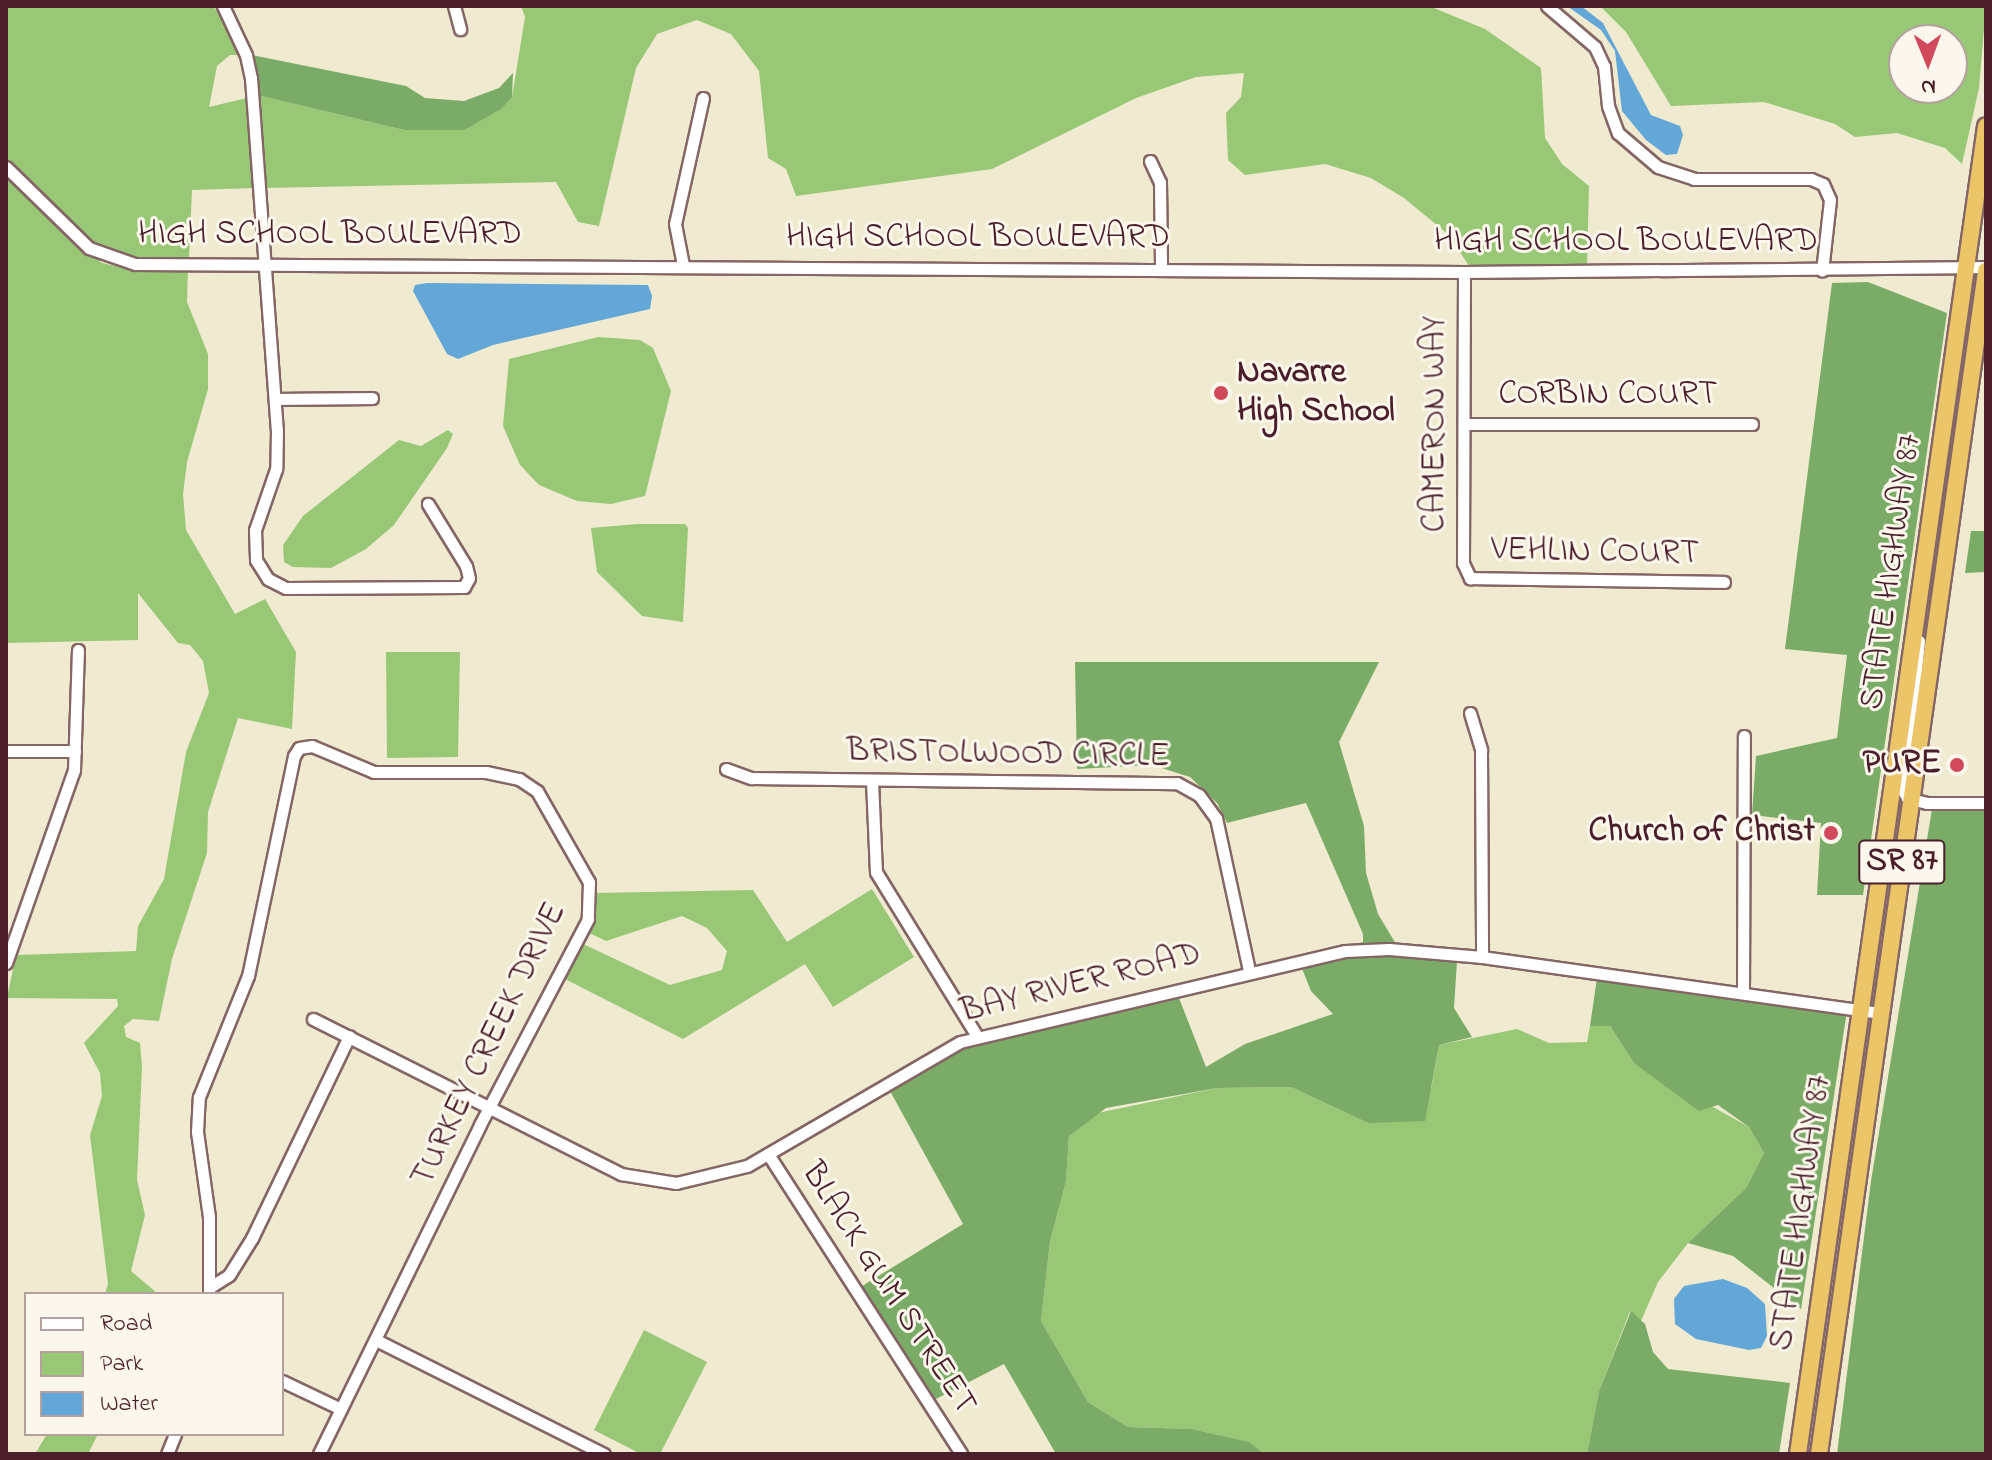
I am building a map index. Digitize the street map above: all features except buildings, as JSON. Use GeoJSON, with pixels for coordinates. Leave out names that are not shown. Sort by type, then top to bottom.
{"type":"FeatureCollection","features":[{"type":"Feature","properties":{"kind":"highway","name":"STATE HIGHWAY 87"},"geometry":{"type":"LineString","coordinates":[[1798,1454],[1986,126]]}},
{"type":"Feature","properties":{"kind":"highway","name":"SR 87"},"geometry":{"type":"LineString","coordinates":[[1819,1454],[1986,269]]}},
{"type":"Feature","properties":{"kind":"street"},"geometry":{"type":"LineString","coordinates":[[223,6],[246,55],[251,78],[266,263],[276,469],[253,543],[268,579],[297,589],[464,587],[469,578],[466,566],[428,504]]}},
{"type":"Feature","properties":{"kind":"street"},"geometry":{"type":"LineString","coordinates":[[454,6],[460,29]]}},
{"type":"Feature","properties":{"kind":"street"},"geometry":{"type":"LineString","coordinates":[[1547,6],[1595,47],[1604,66],[1610,118],[1618,133],[1658,167],[1694,179],[1811,179],[1823,184],[1830,200],[1822,271]]}},
{"type":"Feature","properties":{"kind":"street"},"geometry":{"type":"LineString","coordinates":[[683,265],[675,224],[703,98]]}},
{"type":"Feature","properties":{"kind":"street"},"geometry":{"type":"LineString","coordinates":[[1150,161],[1160,182],[1161,268]]}},
{"type":"Feature","properties":{"kind":"street","name":"HIGH SCHOOL BOULEVARD"},"geometry":{"type":"LineString","coordinates":[[6,167],[104,257],[135,264],[1464,272],[1822,271],[1966,266],[1986,269]]}},
{"type":"Feature","properties":{"kind":"street","name":"CAMERON WAY"},"geometry":{"type":"LineString","coordinates":[[1464,272],[1463,563],[1468,576]]}},
{"type":"Feature","properties":{"kind":"street"},"geometry":{"type":"LineString","coordinates":[[275,399],[372,398]]}},
{"type":"Feature","properties":{"kind":"street","name":"CORBIN COURT"},"geometry":{"type":"LineString","coordinates":[[1464,424],[1752,424]]}},
{"type":"Feature","properties":{"kind":"street","name":"VEHLIN COURT"},"geometry":{"type":"LineString","coordinates":[[1468,576],[1478,581],[1724,582]]}},
{"type":"Feature","properties":{"kind":"street"},"geometry":{"type":"LineString","coordinates":[[1919,598],[1919,657],[1902,784],[1911,800],[1986,803]]}},
{"type":"Feature","properties":{"kind":"street"},"geometry":{"type":"LineString","coordinates":[[7,956],[68,787],[75,751],[78,650]]}},
{"type":"Feature","properties":{"kind":"street"},"geometry":{"type":"LineString","coordinates":[[1470,713],[1481,750],[1482,957]]}},
{"type":"Feature","properties":{"kind":"street"},"geometry":{"type":"LineString","coordinates":[[1743,992],[1744,736]]}},
{"type":"Feature","properties":{"kind":"street","name":"TURKEY CREEK DRIVE"},"geometry":{"type":"LineString","coordinates":[[210,1290],[209,1217],[197,1132],[199,1097],[248,976],[294,756],[306,746],[374,772],[486,772],[519,779],[537,791],[589,882],[588,919],[489,1107],[319,1454]]}},
{"type":"Feature","properties":{"kind":"street"},"geometry":{"type":"LineString","coordinates":[[6,751],[75,751]]}},
{"type":"Feature","properties":{"kind":"street","name":"BRISTOLWOOD CIRCLE"},"geometry":{"type":"LineString","coordinates":[[726,769],[751,778],[872,781],[1139,779],[1189,788],[1208,803],[1216,818],[1249,971]]}},
{"type":"Feature","properties":{"kind":"street"},"geometry":{"type":"LineString","coordinates":[[872,781],[874,860],[882,888],[977,1036]]}},
{"type":"Feature","properties":{"kind":"street","name":"BAY RIVER ROAD"},"geometry":{"type":"LineString","coordinates":[[313,1019],[621,1174],[661,1182],[723,1174],[768,1154],[977,1036],[1249,971],[1368,948],[1482,957],[1862,1007],[1881,1013]]}},
{"type":"Feature","properties":{"kind":"street"},"geometry":{"type":"LineString","coordinates":[[210,1290],[229,1275],[252,1238],[349,1036]]}},
{"type":"Feature","properties":{"kind":"street","name":"BLACK GUM STREET"},"geometry":{"type":"LineString","coordinates":[[768,1154],[961,1454]]}},
{"type":"Feature","properties":{"kind":"street"},"geometry":{"type":"LineString","coordinates":[[376,1340],[604,1454]]}},
{"type":"Feature","properties":{"kind":"street"},"geometry":{"type":"LineString","coordinates":[[284,1382],[341,1409]]}},
{"type":"Feature","properties":{"kind":"green space"},"geometry":{"type":"Polygon","coordinates":[[[6,6],[214,6],[241,55],[230,55],[217,66],[209,107],[247,98],[255,188],[192,190],[189,258],[132,258],[92,244],[6,160],[6,6]]]}},
{"type":"Feature","properties":{"kind":"green space"},"geometry":{"type":"Polygon","coordinates":[[[521,6],[1429,6],[1485,29],[1541,68],[1545,138],[1562,164],[1589,186],[1587,266],[1469,266],[1449,235],[1404,198],[1371,178],[1325,164],[1245,175],[1228,160],[1226,113],[1241,97],[1244,73],[1196,77],[1136,98],[992,169],[796,196],[786,169],[768,158],[759,71],[731,34],[697,20],[657,34],[636,68],[599,226],[578,222],[556,182],[264,188],[257,95],[404,130],[512,97],[525,17],[521,6]]]}},
{"type":"Feature","properties":{"kind":"green space"},"geometry":{"type":"Polygon","coordinates":[[[1600,6],[1986,6],[1979,88],[1962,164],[1945,148],[1897,133],[1855,137],[1835,124],[1764,102],[1671,106],[1626,32],[1600,6]]]}},
{"type":"Feature","properties":{"kind":"green space"},"geometry":{"type":"Polygon","coordinates":[[[251,55],[406,86],[425,98],[464,101],[499,88],[513,73],[512,97],[501,109],[464,130],[404,130],[257,95],[251,55]]]}},
{"type":"Feature","properties":{"kind":"green space"},"geometry":{"type":"Polygon","coordinates":[[[6,175],[102,263],[134,270],[188,269],[187,302],[208,354],[208,389],[187,462],[183,494],[186,530],[235,614],[265,599],[296,652],[292,729],[238,718],[208,812],[207,853],[172,959],[159,1021],[133,1019],[124,1026],[126,1037],[140,1043],[142,1067],[137,1180],[145,1215],[131,1271],[156,1292],[106,1292],[108,1284],[90,1135],[102,1096],[100,1073],[84,1043],[118,1006],[117,999],[7,998],[16,955],[136,951],[138,926],[164,879],[186,752],[209,693],[203,661],[190,645],[178,643],[138,593],[138,640],[6,643],[6,175]]]}},
{"type":"Feature","properties":{"kind":"green space"},"geometry":{"type":"Polygon","coordinates":[[[1868,282],[1947,313],[1863,895],[1817,895],[1821,823],[1752,815],[1756,756],[1837,738],[1847,655],[1785,649],[1832,283],[1868,282]]]}},
{"type":"Feature","properties":{"kind":"green space"},"geometry":{"type":"Polygon","coordinates":[[[598,337],[640,340],[653,348],[671,391],[645,496],[611,504],[577,501],[539,485],[520,465],[503,426],[509,359],[598,337]]]}},
{"type":"Feature","properties":{"kind":"green space"},"geometry":{"type":"Polygon","coordinates":[[[448,430],[453,434],[447,448],[394,525],[366,549],[331,568],[293,567],[284,562],[283,545],[303,516],[399,440],[421,446],[448,430]]]}},
{"type":"Feature","properties":{"kind":"green space"},"geometry":{"type":"Polygon","coordinates":[[[685,524],[688,528],[683,622],[642,616],[597,572],[591,528],[685,524]]]}},
{"type":"Feature","properties":{"kind":"green space"},"geometry":{"type":"Polygon","coordinates":[[[1971,531],[1986,531],[1986,572],[1965,573],[1971,531]]]}},
{"type":"Feature","properties":{"kind":"green space"},"geometry":{"type":"Polygon","coordinates":[[[386,652],[460,652],[458,757],[387,758],[386,652]]]}},
{"type":"Feature","properties":{"kind":"green space"},"geometry":{"type":"Polygon","coordinates":[[[1075,662],[1379,662],[1339,742],[1364,826],[1366,873],[1378,914],[1396,944],[1350,945],[1363,942],[1363,934],[1306,803],[1227,823],[1217,803],[1190,777],[1152,765],[1077,769],[1075,662]]]}},
{"type":"Feature","properties":{"kind":"green space"},"geometry":{"type":"Polygon","coordinates":[[[1932,809],[1986,809],[1986,1454],[1837,1454],[1871,1181],[1932,809]]]}},
{"type":"Feature","properties":{"kind":"green space"},"geometry":{"type":"Polygon","coordinates":[[[872,889],[914,957],[833,1007],[805,964],[683,1039],[563,978],[581,943],[670,985],[722,970],[727,951],[707,928],[682,916],[606,941],[587,932],[596,893],[753,890],[787,942],[872,889]]]}},
{"type":"Feature","properties":{"kind":"green space"},"geometry":{"type":"Polygon","coordinates":[[[1368,954],[1457,961],[1454,1008],[1472,1037],[1439,1045],[1425,1121],[1368,1123],[1291,1087],[1217,1088],[1106,1108],[1069,1136],[1066,1181],[1050,1242],[1041,1321],[1088,1402],[1128,1427],[1192,1429],[1249,1442],[1264,1454],[1056,1454],[1004,1364],[934,1400],[859,1288],[963,1224],[890,1091],[962,1047],[1177,993],[1206,1067],[1245,1044],[1333,1014],[1311,991],[1301,966],[1368,954]]]}},
{"type":"Feature","properties":{"kind":"green space"},"geometry":{"type":"Polygon","coordinates":[[[1597,978],[1847,1011],[1801,1309],[1733,1256],[1688,1243],[1746,1188],[1764,1153],[1749,1127],[1718,1105],[1699,1111],[1634,1063],[1610,1026],[1590,1026],[1597,978]]]}},
{"type":"Feature","properties":{"kind":"green space"},"geometry":{"type":"Polygon","coordinates":[[[1590,1026],[1610,1026],[1634,1063],[1749,1127],[1764,1153],[1746,1188],[1688,1243],[1658,1282],[1641,1321],[1630,1311],[1599,1391],[1587,1454],[1264,1454],[1248,1442],[1192,1429],[1128,1427],[1088,1402],[1041,1321],[1050,1242],[1066,1181],[1069,1136],[1093,1114],[1217,1088],[1291,1087],[1368,1123],[1431,1090],[1439,1045],[1517,1029],[1549,1043],[1587,1042],[1590,1026]]]}},
{"type":"Feature","properties":{"kind":"green space"},"geometry":{"type":"Polygon","coordinates":[[[1631,1311],[1645,1324],[1653,1352],[1668,1369],[1790,1383],[1779,1454],[1587,1454],[1599,1391],[1631,1311]]]}},
{"type":"Feature","properties":{"kind":"green space"},"geometry":{"type":"Polygon","coordinates":[[[644,1330],[707,1362],[660,1454],[641,1454],[594,1430],[644,1330]]]}},
{"type":"Feature","properties":{"kind":"green space"},"geometry":{"type":"Polygon","coordinates":[[[46,1436],[97,1436],[88,1454],[35,1454],[46,1436]]]}},
{"type":"Feature","properties":{"kind":"water"},"geometry":{"type":"Polygon","coordinates":[[[1567,6],[1581,6],[1603,23],[1651,115],[1680,126],[1683,135],[1677,154],[1666,155],[1646,140],[1622,111],[1615,51],[1601,30],[1567,6]]]}},
{"type":"Feature","properties":{"kind":"water"},"geometry":{"type":"Polygon","coordinates":[[[415,285],[648,285],[652,296],[650,309],[493,345],[458,359],[447,354],[413,291],[415,285]]]}},
{"type":"Feature","properties":{"kind":"water"},"geometry":{"type":"Polygon","coordinates":[[[1723,1279],[1747,1288],[1765,1304],[1767,1336],[1761,1348],[1749,1350],[1696,1339],[1675,1324],[1674,1299],[1684,1286],[1723,1279]]]}},
{"type":"Feature","properties":{"kind":"place","name":"Navarre High School"},"geometry":{"type":"Point","coordinates":[1221,393]}},
{"type":"Feature","properties":{"kind":"place","name":"PURE"},"geometry":{"type":"Point","coordinates":[1957,765]}},
{"type":"Feature","properties":{"kind":"place","name":"Church of Christ"},"geometry":{"type":"Point","coordinates":[1831,833]}}]}
